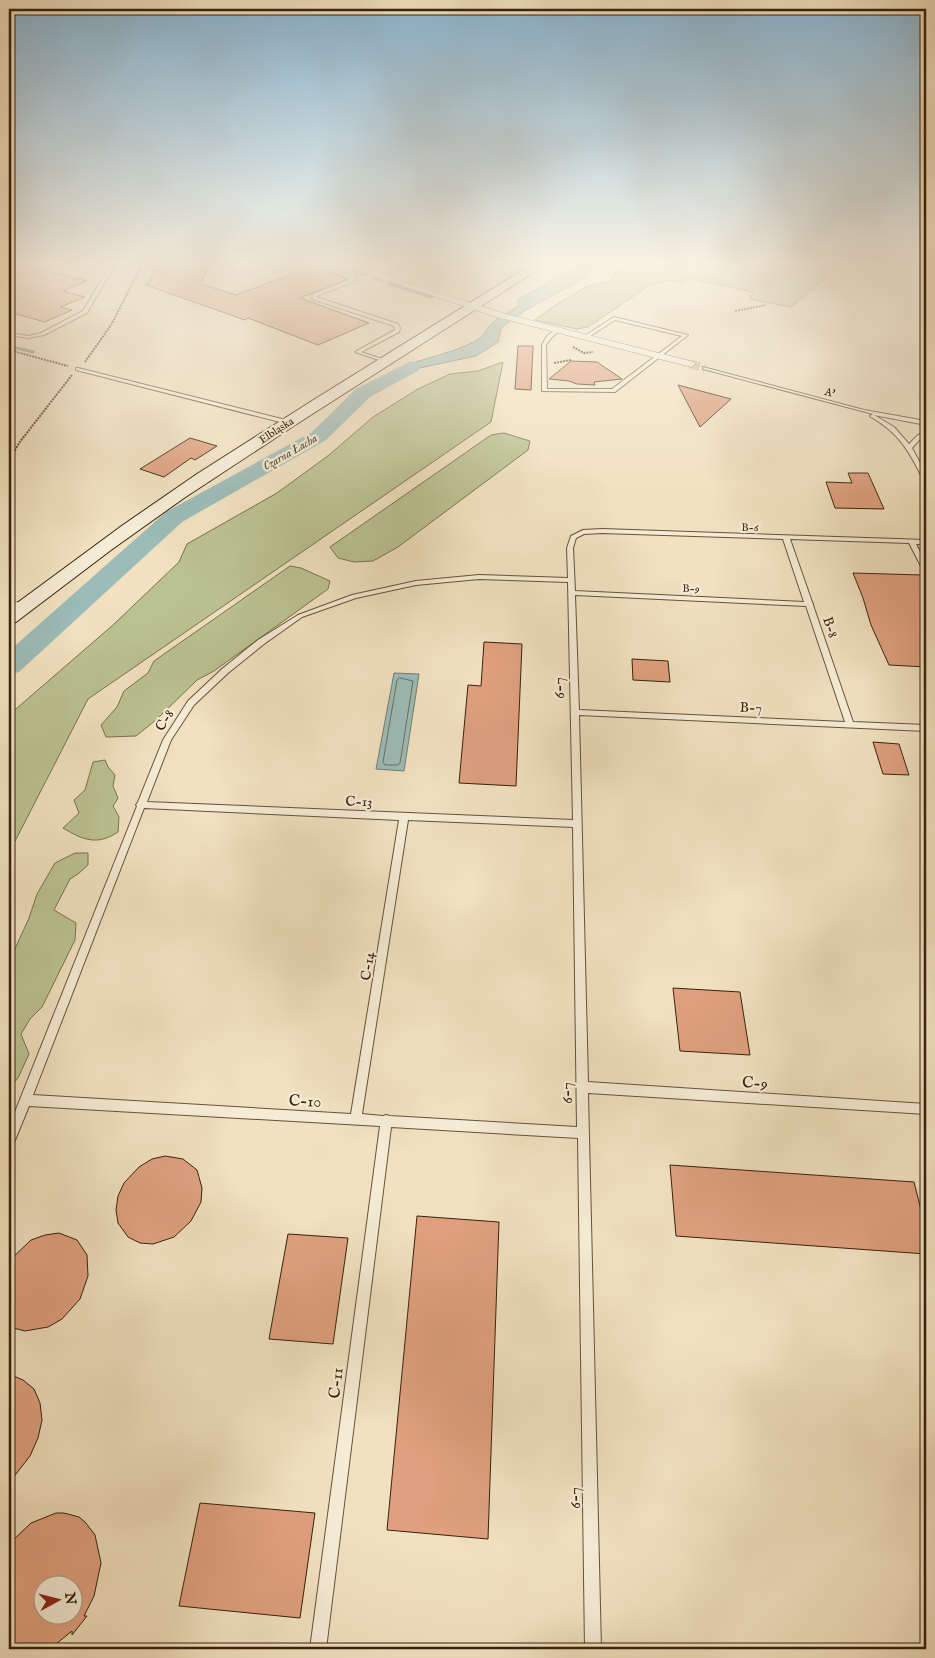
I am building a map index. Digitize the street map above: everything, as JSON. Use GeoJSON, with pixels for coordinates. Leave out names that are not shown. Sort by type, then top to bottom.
{"type":"FeatureCollection","features":[{"type":"Feature","properties":{"kind":"main road","name":"Elbląska"},"geometry":{"type":"LineString","coordinates":[[13,611],[112,541],[288,422],[417,342]]}},
{"type":"Feature","properties":{"kind":"street"},"geometry":{"type":"LineString","coordinates":[[606,342],[691,364]]}},
{"type":"Feature","properties":{"kind":"lane"},"geometry":{"type":"LineString","coordinates":[[375,342],[357,352],[386,362]]}},
{"type":"Feature","properties":{"kind":"lane"},"geometry":{"type":"LineString","coordinates":[[546,342],[544,345],[544,390],[613,391],[677,342]]}},
{"type":"Feature","properties":{"kind":"lane"},"geometry":{"type":"LineString","coordinates":[[78,368],[288,422]]}},
{"type":"Feature","properties":{"kind":"lane","name":"A'"},"geometry":{"type":"LineString","coordinates":[[705,368],[863,411],[926,423]]}},
{"type":"Feature","properties":{"kind":"lane","name":"A'"},"geometry":{"type":"LineString","coordinates":[[863,411],[888,426],[910,447]]}},
{"type":"Feature","properties":{"kind":"lane"},"geometry":{"type":"LineString","coordinates":[[926,434],[920,436],[910,447],[926,479]]}},
{"type":"Feature","properties":{"kind":"lane","name":"B-6"},"geometry":{"type":"LineString","coordinates":[[573,537],[582,532],[602,531],[926,542]]}},
{"type":"Feature","properties":{"kind":"lane","name":"6-7"},"geometry":{"type":"LineString","coordinates":[[573,537],[570,548],[575,712],[593,1649]]}},
{"type":"Feature","properties":{"kind":"lane","name":"B-8"},"geometry":{"type":"LineString","coordinates":[[786,538],[850,724]]}},
{"type":"Feature","properties":{"kind":"lane"},"geometry":{"type":"LineString","coordinates":[[912,542],[926,570]]}},
{"type":"Feature","properties":{"kind":"lane","name":"C-8"},"geometry":{"type":"LineString","coordinates":[[9,1140],[167,740],[191,703],[261,642],[300,616],[354,596],[416,583],[479,577],[572,580]]}},
{"type":"Feature","properties":{"kind":"lane","name":"B-9"},"geometry":{"type":"LineString","coordinates":[[572,593],[810,604]]}},
{"type":"Feature","properties":{"kind":"lane","name":"B-7"},"geometry":{"type":"LineString","coordinates":[[575,712],[926,728]]}},
{"type":"Feature","properties":{"kind":"lane","name":"C-13"},"geometry":{"type":"LineString","coordinates":[[140,805],[577,824]]}},
{"type":"Feature","properties":{"kind":"lane","name":"C-14"},"geometry":{"type":"LineString","coordinates":[[356,1119],[404,817]]}},
{"type":"Feature","properties":{"kind":"lane","name":"C-9"},"geometry":{"type":"LineString","coordinates":[[582,1087],[926,1109]]}},
{"type":"Feature","properties":{"kind":"lane","name":"C-10"},"geometry":{"type":"LineString","coordinates":[[26,1100],[583,1133]]}},
{"type":"Feature","properties":{"kind":"lane","name":"C-11"},"geometry":{"type":"LineString","coordinates":[[318,1649],[386,1120]]}},
{"type":"Feature","properties":{"kind":"path"},"geometry":{"type":"LineString","coordinates":[[9,350],[78,368]]}},
{"type":"Feature","properties":{"kind":"path"},"geometry":{"type":"LineString","coordinates":[[553,363],[571,360]]}},
{"type":"Feature","properties":{"kind":"green space"},"geometry":{"type":"Polygon","coordinates":[[[503,362],[491,422],[88,699],[9,853],[9,715],[113,625],[179,562],[187,544],[277,493],[329,455],[373,417],[418,389],[450,374],[478,371],[503,362]]]}},
{"type":"Feature","properties":{"kind":"green space"},"geometry":{"type":"Polygon","coordinates":[[[504,433],[530,441],[528,450],[398,547],[373,561],[354,562],[338,558],[330,547],[491,435],[504,433]]]}},
{"type":"Feature","properties":{"kind":"green space"},"geometry":{"type":"Polygon","coordinates":[[[290,566],[301,568],[330,581],[328,589],[214,671],[197,680],[156,720],[136,736],[106,737],[101,725],[117,707],[124,691],[148,673],[154,661],[290,566]]]}},
{"type":"Feature","properties":{"kind":"green space"},"geometry":{"type":"Polygon","coordinates":[[[105,760],[115,775],[113,786],[118,798],[113,806],[119,817],[118,832],[103,839],[90,840],[77,836],[63,828],[79,813],[74,800],[85,790],[93,762],[105,760]]]}},
{"type":"Feature","properties":{"kind":"green space"},"geometry":{"type":"Polygon","coordinates":[[[75,853],[88,853],[88,865],[70,879],[54,910],[76,923],[75,940],[42,1007],[30,1019],[21,1034],[29,1054],[18,1078],[9,1088],[9,962],[29,918],[37,894],[55,863],[75,853]]]}},
{"type":"Feature","properties":{"kind":"water"},"geometry":{"type":"Polygon","coordinates":[[[471,342],[497,342],[476,356],[410,370],[367,394],[390,373],[471,342]]]}},
{"type":"Feature","properties":{"kind":"water"},"geometry":{"type":"Polygon","coordinates":[[[394,673],[419,674],[404,771],[376,769],[394,673]]]}},
{"type":"Feature","properties":{"kind":"building"},"geometry":{"type":"Polygon","coordinates":[[[311,342],[324,342],[318,345],[311,342]]]}},
{"type":"Feature","properties":{"kind":"building"},"geometry":{"type":"Polygon","coordinates":[[[518,346],[533,346],[531,390],[515,389],[518,346]]]}},
{"type":"Feature","properties":{"kind":"building"},"geometry":{"type":"Polygon","coordinates":[[[571,361],[597,362],[622,379],[594,382],[595,385],[549,379],[571,361]]]}},
{"type":"Feature","properties":{"kind":"building"},"geometry":{"type":"Polygon","coordinates":[[[678,385],[731,399],[700,427],[678,385]]]}},
{"type":"Feature","properties":{"kind":"building"},"geometry":{"type":"Polygon","coordinates":[[[190,438],[217,446],[195,460],[191,458],[164,477],[140,469],[190,438]]]}},
{"type":"Feature","properties":{"kind":"building"},"geometry":{"type":"Polygon","coordinates":[[[848,473],[868,473],[884,509],[835,508],[826,482],[852,483],[848,473]]]}},
{"type":"Feature","properties":{"kind":"building"},"geometry":{"type":"Polygon","coordinates":[[[853,573],[922,575],[926,585],[926,667],[889,665],[871,625],[853,573]]]}},
{"type":"Feature","properties":{"kind":"building"},"geometry":{"type":"Polygon","coordinates":[[[484,642],[522,644],[516,786],[459,783],[468,685],[481,686],[484,642]]]}},
{"type":"Feature","properties":{"kind":"building"},"geometry":{"type":"Polygon","coordinates":[[[632,659],[668,661],[670,682],[633,680],[632,659]]]}},
{"type":"Feature","properties":{"kind":"building"},"geometry":{"type":"Polygon","coordinates":[[[873,742],[899,744],[909,775],[883,774],[873,742]]]}},
{"type":"Feature","properties":{"kind":"building"},"geometry":{"type":"Polygon","coordinates":[[[673,988],[740,992],[750,1055],[680,1051],[673,988]]]}},
{"type":"Feature","properties":{"kind":"building"},"geometry":{"type":"Polygon","coordinates":[[[165,1156],[183,1159],[197,1170],[202,1188],[201,1202],[191,1221],[174,1237],[153,1244],[140,1243],[128,1237],[118,1223],[116,1210],[118,1196],[124,1183],[139,1167],[152,1159],[165,1156]]]}},
{"type":"Feature","properties":{"kind":"building"},"geometry":{"type":"Polygon","coordinates":[[[670,1165],[914,1182],[926,1230],[926,1254],[676,1236],[670,1165]]]}},
{"type":"Feature","properties":{"kind":"building"},"geometry":{"type":"Polygon","coordinates":[[[417,1216],[499,1222],[488,1539],[387,1530],[417,1216]]]}},
{"type":"Feature","properties":{"kind":"building"},"geometry":{"type":"Polygon","coordinates":[[[59,1233],[77,1240],[87,1255],[88,1276],[80,1299],[62,1319],[48,1327],[25,1331],[9,1327],[9,1261],[31,1240],[59,1233]]]}},
{"type":"Feature","properties":{"kind":"building"},"geometry":{"type":"Polygon","coordinates":[[[288,1234],[348,1238],[333,1344],[269,1339],[288,1234]]]}},
{"type":"Feature","properties":{"kind":"building"},"geometry":{"type":"Polygon","coordinates":[[[9,1374],[23,1380],[34,1389],[40,1403],[42,1420],[38,1438],[30,1456],[9,1483],[9,1374]]]}},
{"type":"Feature","properties":{"kind":"building"},"geometry":{"type":"Polygon","coordinates":[[[200,1503],[315,1513],[300,1618],[179,1606],[200,1503]]]}},
{"type":"Feature","properties":{"kind":"building"},"geometry":{"type":"Polygon","coordinates":[[[56,1513],[79,1517],[95,1535],[101,1563],[94,1596],[84,1616],[87,1616],[82,1622],[82,1576],[32,1576],[32,1626],[79,1626],[72,1635],[72,1631],[51,1648],[9,1649],[9,1544],[31,1523],[56,1513]]]}},
{"type":"Feature","properties":{"kind":"waterway"},"geometry":{"type":"LineString","coordinates":[[9,346],[33,352]]}},
{"type":"Feature","properties":{"kind":"waterway","name":"Czarna Łacha"},"geometry":{"type":"LineString","coordinates":[[9,666],[174,517],[319,436],[363,393],[411,367]]}},
{"type":"Feature","properties":{"kind":"tunnel"},"geometry":{"type":"LineString","coordinates":[[691,364],[705,368]]}}]}
